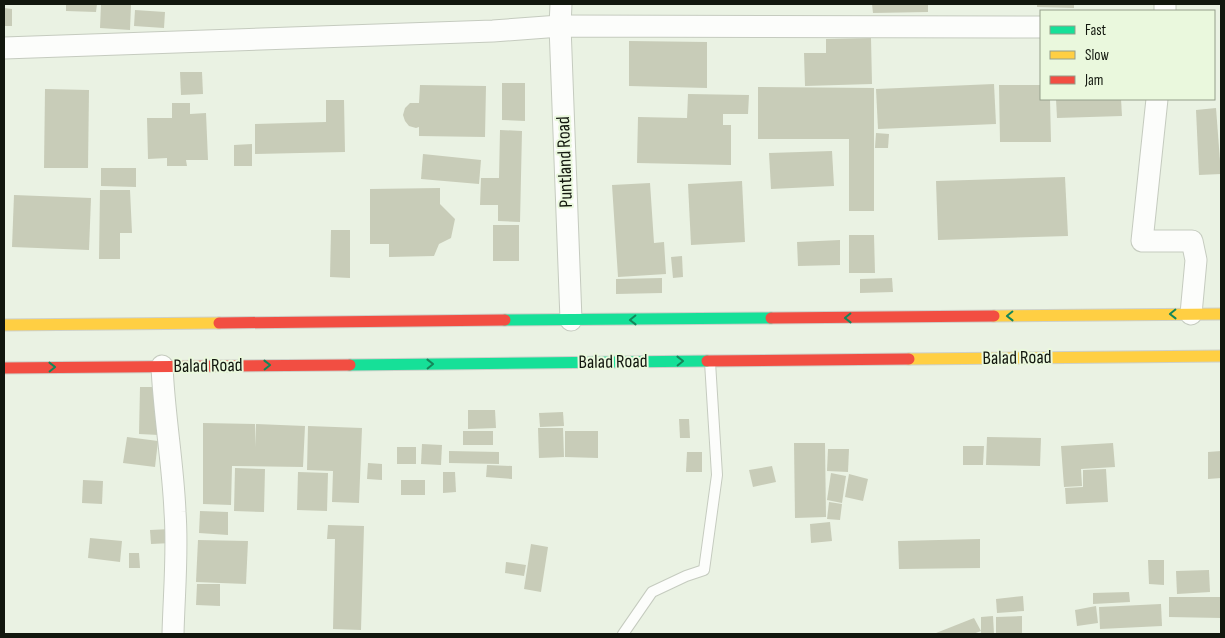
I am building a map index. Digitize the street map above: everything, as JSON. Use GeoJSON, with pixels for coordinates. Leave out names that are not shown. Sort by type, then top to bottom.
{"type":"FeatureCollection","features":[{"type":"Feature","properties":{"kind":"highway"},"geometry":{"type":"LineString","coordinates":[[4,325],[1221,314]]}},
{"type":"Feature","properties":{"kind":"highway","name":"Balad Road"},"geometry":{"type":"LineString","coordinates":[[4,368],[1221,356]]}},
{"type":"Feature","properties":{"kind":"street","name":"Puntland Road"},"geometry":{"type":"LineString","coordinates":[[561,4],[560,26],[571,320]]}},
{"type":"Feature","properties":{"kind":"street"},"geometry":{"type":"LineString","coordinates":[[4,48],[493,31],[560,26],[1040,27]]}},
{"type":"Feature","properties":{"kind":"street"},"geometry":{"type":"LineString","coordinates":[[1157,100],[1142,241],[1192,241],[1196,260],[1191,314]]}},
{"type":"Feature","properties":{"kind":"street"},"geometry":{"type":"LineString","coordinates":[[162,366],[175,510],[176,550],[173,634]]}},
{"type":"Feature","properties":{"kind":"lane"},"geometry":{"type":"LineString","coordinates":[[623,634],[652,592],[704,570],[717,475],[710,361]]}},
{"type":"Feature","properties":{"kind":"building"},"geometry":{"type":"Polygon","coordinates":[[[66,4],[97,4],[96,12],[66,11],[66,4]]]}},
{"type":"Feature","properties":{"kind":"building"},"geometry":{"type":"Polygon","coordinates":[[[101,4],[131,5],[130,30],[100,28],[101,4]]]}},
{"type":"Feature","properties":{"kind":"building"},"geometry":{"type":"Polygon","coordinates":[[[872,4],[928,4],[928,12],[873,13],[872,4]]]}},
{"type":"Feature","properties":{"kind":"building"},"geometry":{"type":"Polygon","coordinates":[[[1037,4],[1074,4],[1074,8],[1037,7],[1037,4]]]}},
{"type":"Feature","properties":{"kind":"building"},"geometry":{"type":"Polygon","coordinates":[[[4,8],[12,9],[12,26],[4,26],[4,8]]]}},
{"type":"Feature","properties":{"kind":"building"},"geometry":{"type":"Polygon","coordinates":[[[135,10],[165,12],[164,28],[134,26],[135,10]]]}},
{"type":"Feature","properties":{"kind":"building"},"geometry":{"type":"Polygon","coordinates":[[[871,38],[872,84],[805,86],[804,53],[826,53],[826,39],[871,38]]]}},
{"type":"Feature","properties":{"kind":"building"},"geometry":{"type":"Polygon","coordinates":[[[629,41],[707,42],[707,88],[629,86],[629,41]]]}},
{"type":"Feature","properties":{"kind":"building"},"geometry":{"type":"Polygon","coordinates":[[[180,72],[202,72],[203,94],[181,95],[180,72]]]}},
{"type":"Feature","properties":{"kind":"building"},"geometry":{"type":"Polygon","coordinates":[[[502,83],[525,83],[525,121],[502,120],[502,83]]]}},
{"type":"Feature","properties":{"kind":"building"},"geometry":{"type":"Polygon","coordinates":[[[994,84],[996,124],[878,129],[876,89],[994,84]]]}},
{"type":"Feature","properties":{"kind":"building"},"geometry":{"type":"Polygon","coordinates":[[[420,85],[486,86],[485,137],[419,136],[419,127],[409,126],[403,115],[405,108],[410,103],[419,103],[420,85]]]}},
{"type":"Feature","properties":{"kind":"building"},"geometry":{"type":"Polygon","coordinates":[[[999,85],[1040,85],[1040,100],[1050,100],[1051,142],[1000,142],[999,85]]]}},
{"type":"Feature","properties":{"kind":"building"},"geometry":{"type":"Polygon","coordinates":[[[758,87],[874,88],[874,211],[849,211],[849,139],[758,139],[758,87]]]}},
{"type":"Feature","properties":{"kind":"building"},"geometry":{"type":"Polygon","coordinates":[[[45,89],[89,90],[88,168],[44,168],[45,89]]]}},
{"type":"Feature","properties":{"kind":"building"},"geometry":{"type":"Polygon","coordinates":[[[688,94],[749,95],[748,114],[723,114],[723,125],[731,125],[731,165],[637,163],[638,117],[687,118],[688,94]]]}},
{"type":"Feature","properties":{"kind":"building"},"geometry":{"type":"Polygon","coordinates":[[[326,100],[344,100],[345,152],[255,154],[255,124],[326,122],[326,100]]]}},
{"type":"Feature","properties":{"kind":"building"},"geometry":{"type":"Polygon","coordinates":[[[1056,100],[1121,100],[1122,116],[1057,118],[1056,100]]]}},
{"type":"Feature","properties":{"kind":"building"},"geometry":{"type":"Polygon","coordinates":[[[172,103],[190,103],[190,114],[206,113],[208,160],[186,160],[187,166],[167,166],[167,158],[148,159],[147,118],[172,118],[172,103]]]}},
{"type":"Feature","properties":{"kind":"building"},"geometry":{"type":"Polygon","coordinates":[[[1216,108],[1221,174],[1199,175],[1196,110],[1216,108]]]}},
{"type":"Feature","properties":{"kind":"building"},"geometry":{"type":"Polygon","coordinates":[[[500,130],[522,131],[520,222],[498,221],[498,205],[480,205],[481,178],[499,178],[500,130]]]}},
{"type":"Feature","properties":{"kind":"building"},"geometry":{"type":"Polygon","coordinates":[[[876,133],[889,134],[888,148],[875,148],[876,133]]]}},
{"type":"Feature","properties":{"kind":"building"},"geometry":{"type":"Polygon","coordinates":[[[252,144],[252,166],[234,166],[234,145],[252,144]]]}},
{"type":"Feature","properties":{"kind":"building"},"geometry":{"type":"Polygon","coordinates":[[[832,151],[834,186],[771,189],[769,153],[832,151]]]}},
{"type":"Feature","properties":{"kind":"building"},"geometry":{"type":"Polygon","coordinates":[[[423,154],[481,160],[479,184],[421,179],[423,154]]]}},
{"type":"Feature","properties":{"kind":"building"},"geometry":{"type":"Polygon","coordinates":[[[101,168],[136,168],[136,187],[101,186],[101,168]]]}},
{"type":"Feature","properties":{"kind":"building"},"geometry":{"type":"Polygon","coordinates":[[[1065,177],[1068,236],[938,240],[936,181],[1065,177]]]}},
{"type":"Feature","properties":{"kind":"building"},"geometry":{"type":"Polygon","coordinates":[[[742,181],[745,242],[691,245],[688,184],[742,181]]]}},
{"type":"Feature","properties":{"kind":"building"},"geometry":{"type":"Polygon","coordinates":[[[650,183],[654,243],[664,242],[666,274],[618,277],[612,185],[650,183]]]}},
{"type":"Feature","properties":{"kind":"building"},"geometry":{"type":"Polygon","coordinates":[[[440,188],[440,204],[455,219],[451,238],[439,244],[434,256],[389,257],[389,244],[370,244],[370,189],[440,188]]]}},
{"type":"Feature","properties":{"kind":"building"},"geometry":{"type":"Polygon","coordinates":[[[100,190],[130,190],[132,233],[120,233],[120,259],[99,259],[100,190]]]}},
{"type":"Feature","properties":{"kind":"building"},"geometry":{"type":"Polygon","coordinates":[[[14,195],[91,198],[89,250],[12,247],[14,195]]]}},
{"type":"Feature","properties":{"kind":"building"},"geometry":{"type":"Polygon","coordinates":[[[493,225],[519,225],[519,261],[493,261],[493,225]]]}},
{"type":"Feature","properties":{"kind":"building"},"geometry":{"type":"Polygon","coordinates":[[[331,230],[350,230],[350,278],[330,277],[331,230]]]}},
{"type":"Feature","properties":{"kind":"building"},"geometry":{"type":"Polygon","coordinates":[[[849,235],[874,235],[875,273],[849,273],[849,235]]]}},
{"type":"Feature","properties":{"kind":"building"},"geometry":{"type":"Polygon","coordinates":[[[840,240],[840,265],[798,266],[797,242],[840,240]]]}},
{"type":"Feature","properties":{"kind":"building"},"geometry":{"type":"Polygon","coordinates":[[[682,256],[683,277],[673,278],[671,257],[682,256]]]}},
{"type":"Feature","properties":{"kind":"building"},"geometry":{"type":"Polygon","coordinates":[[[662,278],[662,293],[616,294],[616,279],[662,278]]]}},
{"type":"Feature","properties":{"kind":"building"},"geometry":{"type":"Polygon","coordinates":[[[892,278],[893,292],[860,293],[860,279],[892,278]]]}},
{"type":"Feature","properties":{"kind":"building"},"geometry":{"type":"Polygon","coordinates":[[[140,387],[160,387],[159,435],[139,434],[140,387]]]}},
{"type":"Feature","properties":{"kind":"building"},"geometry":{"type":"Polygon","coordinates":[[[468,410],[495,410],[496,428],[468,429],[468,410]]]}},
{"type":"Feature","properties":{"kind":"building"},"geometry":{"type":"Polygon","coordinates":[[[563,412],[564,426],[540,427],[539,413],[563,412]]]}},
{"type":"Feature","properties":{"kind":"building"},"geometry":{"type":"Polygon","coordinates":[[[679,419],[689,419],[690,438],[680,438],[679,419]]]}},
{"type":"Feature","properties":{"kind":"building"},"geometry":{"type":"Polygon","coordinates":[[[203,423],[255,424],[255,447],[256,424],[305,426],[303,467],[232,466],[231,505],[203,504],[203,423]]]}},
{"type":"Feature","properties":{"kind":"building"},"geometry":{"type":"Polygon","coordinates":[[[308,426],[362,428],[359,503],[332,502],[333,471],[307,470],[308,426]]]}},
{"type":"Feature","properties":{"kind":"building"},"geometry":{"type":"Polygon","coordinates":[[[538,428],[563,428],[564,457],[539,458],[538,428]]]}},
{"type":"Feature","properties":{"kind":"building"},"geometry":{"type":"Polygon","coordinates":[[[463,431],[493,431],[493,445],[463,445],[463,431]]]}},
{"type":"Feature","properties":{"kind":"building"},"geometry":{"type":"Polygon","coordinates":[[[565,431],[598,431],[598,458],[565,457],[565,431]]]}},
{"type":"Feature","properties":{"kind":"building"},"geometry":{"type":"Polygon","coordinates":[[[127,437],[158,441],[155,467],[123,463],[127,437]]]}},
{"type":"Feature","properties":{"kind":"building"},"geometry":{"type":"Polygon","coordinates":[[[987,437],[1041,438],[1040,466],[986,465],[987,437]]]}},
{"type":"Feature","properties":{"kind":"building"},"geometry":{"type":"Polygon","coordinates":[[[794,443],[825,443],[826,517],[795,518],[794,443]]]}},
{"type":"Feature","properties":{"kind":"building"},"geometry":{"type":"Polygon","coordinates":[[[1113,443],[1115,467],[1081,469],[1082,486],[1064,487],[1061,446],[1113,443]]]}},
{"type":"Feature","properties":{"kind":"building"},"geometry":{"type":"Polygon","coordinates":[[[422,444],[442,445],[441,465],[421,464],[422,444]]]}},
{"type":"Feature","properties":{"kind":"building"},"geometry":{"type":"Polygon","coordinates":[[[963,446],[984,446],[983,465],[963,465],[963,446]]]}},
{"type":"Feature","properties":{"kind":"building"},"geometry":{"type":"Polygon","coordinates":[[[397,447],[416,447],[416,464],[397,464],[397,447]]]}},
{"type":"Feature","properties":{"kind":"building"},"geometry":{"type":"Polygon","coordinates":[[[828,449],[849,449],[848,472],[827,471],[828,449]]]}},
{"type":"Feature","properties":{"kind":"building"},"geometry":{"type":"Polygon","coordinates":[[[449,451],[499,452],[499,464],[449,463],[449,451]]]}},
{"type":"Feature","properties":{"kind":"building"},"geometry":{"type":"Polygon","coordinates":[[[1221,451],[1221,478],[1208,479],[1208,452],[1221,451]]]}},
{"type":"Feature","properties":{"kind":"building"},"geometry":{"type":"Polygon","coordinates":[[[687,452],[702,452],[702,472],[686,472],[687,452]]]}},
{"type":"Feature","properties":{"kind":"building"},"geometry":{"type":"Polygon","coordinates":[[[368,463],[382,464],[382,480],[367,479],[368,463]]]}},
{"type":"Feature","properties":{"kind":"building"},"geometry":{"type":"Polygon","coordinates":[[[487,465],[512,466],[512,479],[486,477],[487,465]]]}},
{"type":"Feature","properties":{"kind":"building"},"geometry":{"type":"Polygon","coordinates":[[[772,466],[776,482],[753,487],[749,470],[772,466]]]}},
{"type":"Feature","properties":{"kind":"building"},"geometry":{"type":"Polygon","coordinates":[[[235,468],[265,469],[264,512],[234,511],[235,468]]]}},
{"type":"Feature","properties":{"kind":"building"},"geometry":{"type":"Polygon","coordinates":[[[1106,469],[1108,502],[1066,504],[1065,488],[1083,487],[1083,470],[1106,469]]]}},
{"type":"Feature","properties":{"kind":"building"},"geometry":{"type":"Polygon","coordinates":[[[298,472],[328,473],[327,511],[297,510],[298,472]]]}},
{"type":"Feature","properties":{"kind":"building"},"geometry":{"type":"Polygon","coordinates":[[[443,472],[455,472],[456,492],[443,493],[443,472]]]}},
{"type":"Feature","properties":{"kind":"building"},"geometry":{"type":"Polygon","coordinates":[[[831,473],[846,476],[842,503],[827,500],[831,473]]]}},
{"type":"Feature","properties":{"kind":"building"},"geometry":{"type":"Polygon","coordinates":[[[849,474],[868,479],[863,501],[845,497],[849,474]]]}},
{"type":"Feature","properties":{"kind":"building"},"geometry":{"type":"Polygon","coordinates":[[[83,480],[103,481],[102,504],[82,503],[83,480]]]}},
{"type":"Feature","properties":{"kind":"building"},"geometry":{"type":"Polygon","coordinates":[[[401,480],[425,480],[425,495],[401,495],[401,480]]]}},
{"type":"Feature","properties":{"kind":"building"},"geometry":{"type":"Polygon","coordinates":[[[829,502],[842,504],[840,520],[827,519],[829,502]]]}},
{"type":"Feature","properties":{"kind":"building"},"geometry":{"type":"Polygon","coordinates":[[[200,511],[228,512],[228,535],[199,533],[200,511]]]}},
{"type":"Feature","properties":{"kind":"building"},"geometry":{"type":"Polygon","coordinates":[[[830,522],[832,541],[811,543],[810,524],[830,522]]]}},
{"type":"Feature","properties":{"kind":"building"},"geometry":{"type":"Polygon","coordinates":[[[328,525],[364,526],[361,630],[333,629],[335,539],[327,539],[328,525]]]}},
{"type":"Feature","properties":{"kind":"building"},"geometry":{"type":"Polygon","coordinates":[[[171,529],[172,543],[151,544],[150,530],[171,529]]]}},
{"type":"Feature","properties":{"kind":"building"},"geometry":{"type":"Polygon","coordinates":[[[90,538],[122,541],[120,562],[88,558],[90,538]]]}},
{"type":"Feature","properties":{"kind":"building"},"geometry":{"type":"Polygon","coordinates":[[[980,539],[980,568],[899,569],[898,541],[980,539]]]}},
{"type":"Feature","properties":{"kind":"building"},"geometry":{"type":"Polygon","coordinates":[[[198,540],[248,541],[246,584],[196,582],[198,540]]]}},
{"type":"Feature","properties":{"kind":"building"},"geometry":{"type":"Polygon","coordinates":[[[531,544],[548,547],[541,592],[524,589],[531,544]]]}},
{"type":"Feature","properties":{"kind":"building"},"geometry":{"type":"Polygon","coordinates":[[[129,553],[139,553],[140,568],[129,568],[129,553]]]}},
{"type":"Feature","properties":{"kind":"building"},"geometry":{"type":"Polygon","coordinates":[[[1148,560],[1164,560],[1164,585],[1149,584],[1148,560]]]}},
{"type":"Feature","properties":{"kind":"building"},"geometry":{"type":"Polygon","coordinates":[[[506,562],[526,565],[524,576],[505,573],[506,562]]]}},
{"type":"Feature","properties":{"kind":"building"},"geometry":{"type":"Polygon","coordinates":[[[1209,570],[1210,592],[1177,594],[1176,571],[1209,570]]]}},
{"type":"Feature","properties":{"kind":"building"},"geometry":{"type":"Polygon","coordinates":[[[197,584],[220,584],[220,606],[196,605],[197,584]]]}},
{"type":"Feature","properties":{"kind":"building"},"geometry":{"type":"Polygon","coordinates":[[[1129,592],[1130,602],[1093,604],[1093,593],[1129,592]]]}},
{"type":"Feature","properties":{"kind":"building"},"geometry":{"type":"Polygon","coordinates":[[[1023,596],[1024,611],[997,613],[996,599],[1023,596]]]}},
{"type":"Feature","properties":{"kind":"building"},"geometry":{"type":"Polygon","coordinates":[[[1169,597],[1221,597],[1221,618],[1169,617],[1169,597]]]}},
{"type":"Feature","properties":{"kind":"building"},"geometry":{"type":"Polygon","coordinates":[[[1161,604],[1162,626],[1100,629],[1099,607],[1161,604]]]}},
{"type":"Feature","properties":{"kind":"building"},"geometry":{"type":"Polygon","coordinates":[[[1096,606],[1098,623],[1077,626],[1075,610],[1096,606]]]}},
{"type":"Feature","properties":{"kind":"building"},"geometry":{"type":"Polygon","coordinates":[[[993,616],[994,634],[981,634],[981,617],[993,616]]]}},
{"type":"Feature","properties":{"kind":"building"},"geometry":{"type":"Polygon","coordinates":[[[1022,616],[1022,634],[996,634],[996,617],[1022,616]]]}},
{"type":"Feature","properties":{"kind":"building"},"geometry":{"type":"Polygon","coordinates":[[[974,618],[981,631],[973,634],[936,633],[974,618]]]}},
{"type":"Feature","properties":{"kind":"traffic: fast"},"geometry":{"type":"LineString","coordinates":[[505,320],[771,318]]}},
{"type":"Feature","properties":{"kind":"traffic: fast"},"geometry":{"type":"LineString","coordinates":[[350,365],[707,361]]}},
{"type":"Feature","properties":{"kind":"traffic: slow"},"geometry":{"type":"LineString","coordinates":[[994,316],[1221,314]]}},
{"type":"Feature","properties":{"kind":"traffic: slow"},"geometry":{"type":"LineString","coordinates":[[4,325],[219,323]]}},
{"type":"Feature","properties":{"kind":"traffic: slow"},"geometry":{"type":"LineString","coordinates":[[909,359],[1221,356]]}},
{"type":"Feature","properties":{"kind":"traffic: jam"},"geometry":{"type":"LineString","coordinates":[[771,318],[994,316]]}},
{"type":"Feature","properties":{"kind":"traffic: jam"},"geometry":{"type":"LineString","coordinates":[[219,323],[505,320]]}},
{"type":"Feature","properties":{"kind":"traffic: jam"},"geometry":{"type":"LineString","coordinates":[[707,361],[909,359]]}},
{"type":"Feature","properties":{"kind":"traffic: jam"},"geometry":{"type":"LineString","coordinates":[[4,368],[350,365]]}}]}
